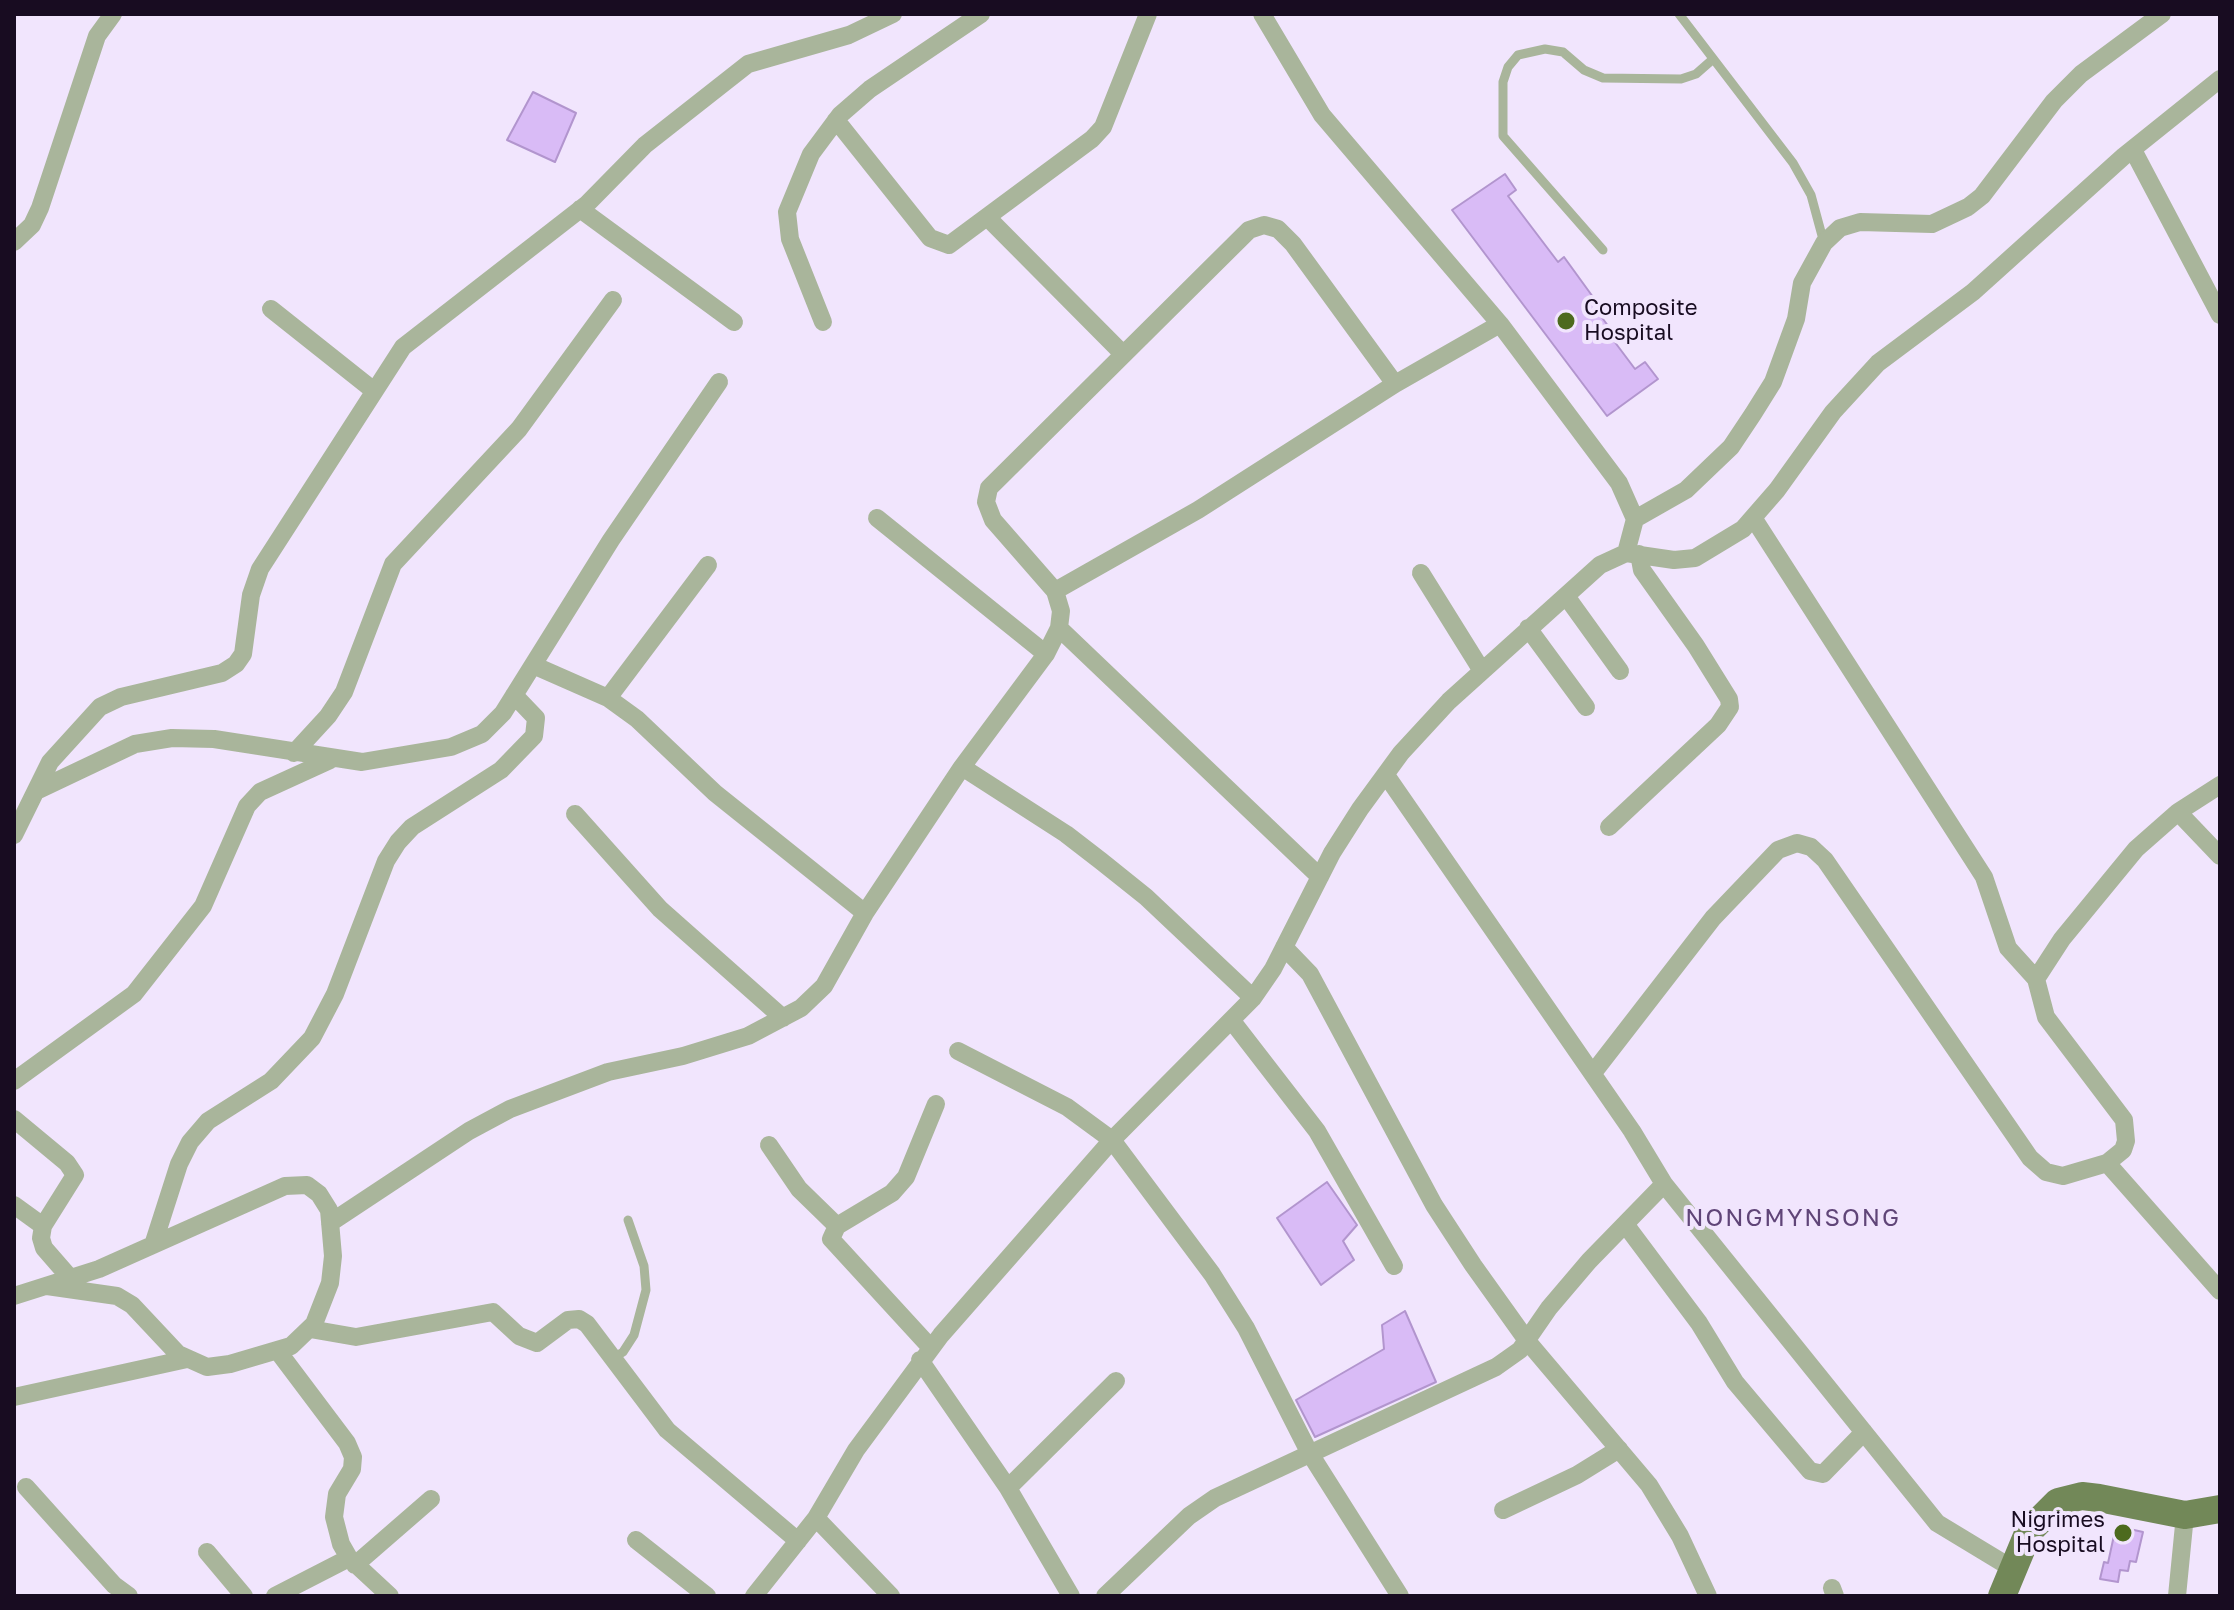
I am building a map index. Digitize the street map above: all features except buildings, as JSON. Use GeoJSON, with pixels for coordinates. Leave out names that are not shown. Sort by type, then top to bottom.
{"type":"FeatureCollection","features":[{"type":"Feature","properties":{"kind":"main road"},"geometry":{"type":"LineString","coordinates":[[2002,1596],[2036,1520],[2058,1502],[2071,1498],[2099,1498],[2185,1515],[2220,1509]]}},
{"type":"Feature","properties":{"kind":"street"},"geometry":{"type":"LineString","coordinates":[[14,242],[32,225],[40,208],[97,36],[113,14]]}},
{"type":"Feature","properties":{"kind":"street"},"geometry":{"type":"LineString","coordinates":[[14,835],[50,762],[100,707],[121,697],[222,673],[236,664],[243,654],[251,595],[260,569],[332,462],[373,390],[403,347],[580,209],[645,145],[748,64],[849,35],[893,14]]}},
{"type":"Feature","properties":{"kind":"street"},"geometry":{"type":"LineString","coordinates":[[823,322],[790,239],[787,212],[811,154],[836,120],[870,89],[981,14]]}},
{"type":"Feature","properties":{"kind":"street"},"geometry":{"type":"LineString","coordinates":[[836,120],[930,238],[949,245],[1103,127],[1148,14]]}},
{"type":"Feature","properties":{"kind":"street"},"geometry":{"type":"LineString","coordinates":[[1262,14],[1322,115],[1500,324],[1619,483],[1635,519],[1632,554],[1729,699],[1730,707],[1718,725],[1609,827]]}},
{"type":"Feature","properties":{"kind":"street"},"geometry":{"type":"LineString","coordinates":[[1635,519],[1686,490],[1731,447],[1773,382],[1796,319],[1802,283],[1824,243],[1840,228],[1860,222],[1932,224],[1968,207],[1982,196],[2054,101],[2081,74],[2162,14]]}},
{"type":"Feature","properties":{"kind":"street"},"geometry":{"type":"LineString","coordinates":[[754,1596],[816,1518],[856,1450],[926,1354],[1112,1140],[1253,998],[1360,809],[1411,742],[1482,671],[1600,565],[1632,554],[1674,560],[1695,558],[1718,547],[1754,519],[1851,389],[1878,363],[1973,292],[2133,150],[2220,79]]}},
{"type":"Feature","properties":{"kind":"street"},"geometry":{"type":"LineString","coordinates":[[2133,150],[2220,315]]}},
{"type":"Feature","properties":{"kind":"street"},"geometry":{"type":"LineString","coordinates":[[580,209],[734,322]]}},
{"type":"Feature","properties":{"kind":"street"},"geometry":{"type":"LineString","coordinates":[[987,217],[1122,353]]}},
{"type":"Feature","properties":{"kind":"street"},"geometry":{"type":"LineString","coordinates":[[330,1223],[469,1131],[510,1109],[608,1072],[683,1056],[748,1036],[801,1008],[824,986],[865,913],[962,767],[1046,654],[1059,628],[1061,611],[1055,591],[993,520],[986,502],[989,488],[1249,230],[1264,225],[1278,229],[1293,244],[1395,384]]}},
{"type":"Feature","properties":{"kind":"street"},"geometry":{"type":"LineString","coordinates":[[294,753],[328,716],[344,692],[393,564],[519,429],[613,300]]}},
{"type":"Feature","properties":{"kind":"street"},"geometry":{"type":"LineString","coordinates":[[271,309],[373,390]]}},
{"type":"Feature","properties":{"kind":"street"},"geometry":{"type":"LineString","coordinates":[[1055,591],[1198,510],[1395,384],[1500,324]]}},
{"type":"Feature","properties":{"kind":"street"},"geometry":{"type":"LineString","coordinates":[[36,791],[135,744],[172,738],[214,739],[330,760],[362,762],[451,747],[482,734],[503,713],[611,540],[719,382]]}},
{"type":"Feature","properties":{"kind":"street"},"geometry":{"type":"LineString","coordinates":[[877,518],[1046,654]]}},
{"type":"Feature","properties":{"kind":"street"},"geometry":{"type":"LineString","coordinates":[[1593,1073],[1713,918],[1778,850],[1797,843],[1811,847],[1825,860],[2030,1158],[2046,1172],[2063,1176],[2107,1163],[2123,1150],[2126,1141],[2124,1120],[2046,1017],[2036,979],[2008,948],[1984,877],[1754,519]]}},
{"type":"Feature","properties":{"kind":"street"},"geometry":{"type":"LineString","coordinates":[[608,698],[708,565]]}},
{"type":"Feature","properties":{"kind":"street"},"geometry":{"type":"LineString","coordinates":[[1421,573],[1482,671]]}},
{"type":"Feature","properties":{"kind":"street"},"geometry":{"type":"LineString","coordinates":[[1566,596],[1620,671]]}},
{"type":"Feature","properties":{"kind":"street"},"geometry":{"type":"LineString","coordinates":[[1059,628],[1320,877]]}},
{"type":"Feature","properties":{"kind":"street"},"geometry":{"type":"LineString","coordinates":[[1528,628],[1586,707]]}},
{"type":"Feature","properties":{"kind":"street"},"geometry":{"type":"LineString","coordinates":[[533,665],[608,698],[637,719],[725,801],[865,913]]}},
{"type":"Feature","properties":{"kind":"street"},"geometry":{"type":"LineString","coordinates":[[153,1245],[179,1164],[190,1142],[208,1121],[271,1081],[312,1038],[335,994],[386,861],[398,842],[412,827],[501,770],[534,736],[536,718],[514,695]]}},
{"type":"Feature","properties":{"kind":"street"},"geometry":{"type":"LineString","coordinates":[[14,1081],[134,994],[203,906],[247,806],[260,792],[330,760]]}},
{"type":"Feature","properties":{"kind":"street"},"geometry":{"type":"LineString","coordinates":[[962,767],[1066,834],[1146,897],[1253,998]]}},
{"type":"Feature","properties":{"kind":"street"},"geometry":{"type":"LineString","coordinates":[[1386,775],[1593,1073],[1664,1184],[1937,1523],[2013,1569]]}},
{"type":"Feature","properties":{"kind":"street"},"geometry":{"type":"LineString","coordinates":[[2036,979],[2095,897],[2136,849],[2178,812],[2220,785]]}},
{"type":"Feature","properties":{"kind":"street"},"geometry":{"type":"LineString","coordinates":[[2178,812],[2220,856]]}},
{"type":"Feature","properties":{"kind":"street"},"geometry":{"type":"LineString","coordinates":[[575,814],[660,909],[783,1018]]}},
{"type":"Feature","properties":{"kind":"street"},"geometry":{"type":"LineString","coordinates":[[1284,947],[1310,974],[1434,1205],[1528,1342],[1657,1497],[1680,1536],[1708,1596]]}},
{"type":"Feature","properties":{"kind":"street"},"geometry":{"type":"LineString","coordinates":[[1232,1021],[1317,1131],[1394,1266]]}},
{"type":"Feature","properties":{"kind":"street"},"geometry":{"type":"LineString","coordinates":[[958,1051],[1067,1107],[1112,1140],[1212,1274],[1246,1328],[1309,1452],[1400,1596]]}},
{"type":"Feature","properties":{"kind":"street"},"geometry":{"type":"LineString","coordinates":[[936,1104],[906,1177],[892,1193],[837,1226],[831,1239],[926,1354],[1071,1596]]}},
{"type":"Feature","properties":{"kind":"street"},"geometry":{"type":"LineString","coordinates":[[14,1119],[67,1163],[75,1175],[43,1226],[44,1248],[71,1279]]}},
{"type":"Feature","properties":{"kind":"street"},"geometry":{"type":"LineString","coordinates":[[769,1145],[799,1189],[837,1226]]}},
{"type":"Feature","properties":{"kind":"street"},"geometry":{"type":"LineString","coordinates":[[2107,1163],[2220,1291]]}},
{"type":"Feature","properties":{"kind":"street"},"geometry":{"type":"LineString","coordinates":[[1105,1596],[1189,1516],[1215,1498],[1496,1367],[1528,1342],[1549,1308],[1664,1184]]}},
{"type":"Feature","properties":{"kind":"street"},"geometry":{"type":"LineString","coordinates":[[14,1296],[47,1286],[71,1279],[285,1186],[307,1185],[319,1194],[329,1210],[333,1256],[330,1283],[323,1307],[310,1329],[291,1346],[230,1364],[207,1367],[187,1359],[132,1305],[117,1296],[47,1286]]}},
{"type":"Feature","properties":{"kind":"street"},"geometry":{"type":"LineString","coordinates":[[14,1205],[43,1226]]}},
{"type":"Feature","properties":{"kind":"street"},"geometry":{"type":"LineString","coordinates":[[1625,1224],[1699,1323],[1735,1382],[1810,1471],[1823,1474],[1864,1432]]}},
{"type":"Feature","properties":{"kind":"street"},"geometry":{"type":"LineString","coordinates":[[310,1329],[356,1337],[493,1312],[519,1336],[537,1343],[568,1320],[579,1319],[587,1324],[676,1440],[798,1541]]}},
{"type":"Feature","properties":{"kind":"street"},"geometry":{"type":"LineString","coordinates":[[277,1350],[347,1443],[353,1457],[352,1469],[337,1494],[334,1517],[341,1544],[352,1562],[390,1596]]}},
{"type":"Feature","properties":{"kind":"street"},"geometry":{"type":"LineString","coordinates":[[14,1397],[187,1359]]}},
{"type":"Feature","properties":{"kind":"street"},"geometry":{"type":"LineString","coordinates":[[1008,1488],[1116,1381]]}},
{"type":"Feature","properties":{"kind":"street"},"geometry":{"type":"LineString","coordinates":[[1503,1510],[1577,1475],[1619,1449]]}},
{"type":"Feature","properties":{"kind":"street"},"geometry":{"type":"LineString","coordinates":[[26,1487],[114,1585],[129,1596]]}},
{"type":"Feature","properties":{"kind":"street"},"geometry":{"type":"LineString","coordinates":[[275,1596],[352,1562],[431,1499]]}},
{"type":"Feature","properties":{"kind":"street"},"geometry":{"type":"LineString","coordinates":[[2177,1596],[2185,1515]]}},
{"type":"Feature","properties":{"kind":"street"},"geometry":{"type":"LineString","coordinates":[[816,1518],[891,1596]]}},
{"type":"Feature","properties":{"kind":"street"},"geometry":{"type":"LineString","coordinates":[[636,1540],[707,1596]]}},
{"type":"Feature","properties":{"kind":"street"},"geometry":{"type":"LineString","coordinates":[[207,1552],[244,1596]]}},
{"type":"Feature","properties":{"kind":"lane"},"geometry":{"type":"LineString","coordinates":[[1679,14],[1712,60],[1761,117],[1793,163],[1811,195],[1824,243]]}},
{"type":"Feature","properties":{"kind":"lane"},"geometry":{"type":"LineString","coordinates":[[1603,250],[1503,136],[1503,82],[1508,67],[1518,55],[1545,49],[1563,52],[1584,70],[1603,78],[1681,79],[1696,74],[1712,60]]}},
{"type":"Feature","properties":{"kind":"lane"},"geometry":{"type":"LineString","coordinates":[[611,1359],[623,1352],[634,1335],[646,1290],[644,1266],[628,1220]]}},
{"type":"Feature","properties":{"kind":"place","name":"Composite Hospital"},"geometry":{"type":"Point","coordinates":[1566,321]}},
{"type":"Feature","properties":{"kind":"place","name":"Nigrimes Hospital"},"geometry":{"type":"Point","coordinates":[2123,1533]}},
{"type":"Feature","properties":{"kind":"district","name":"NONGMYNSONG"},"geometry":{"type":"Point","coordinates":[1793,1218]}}]}
